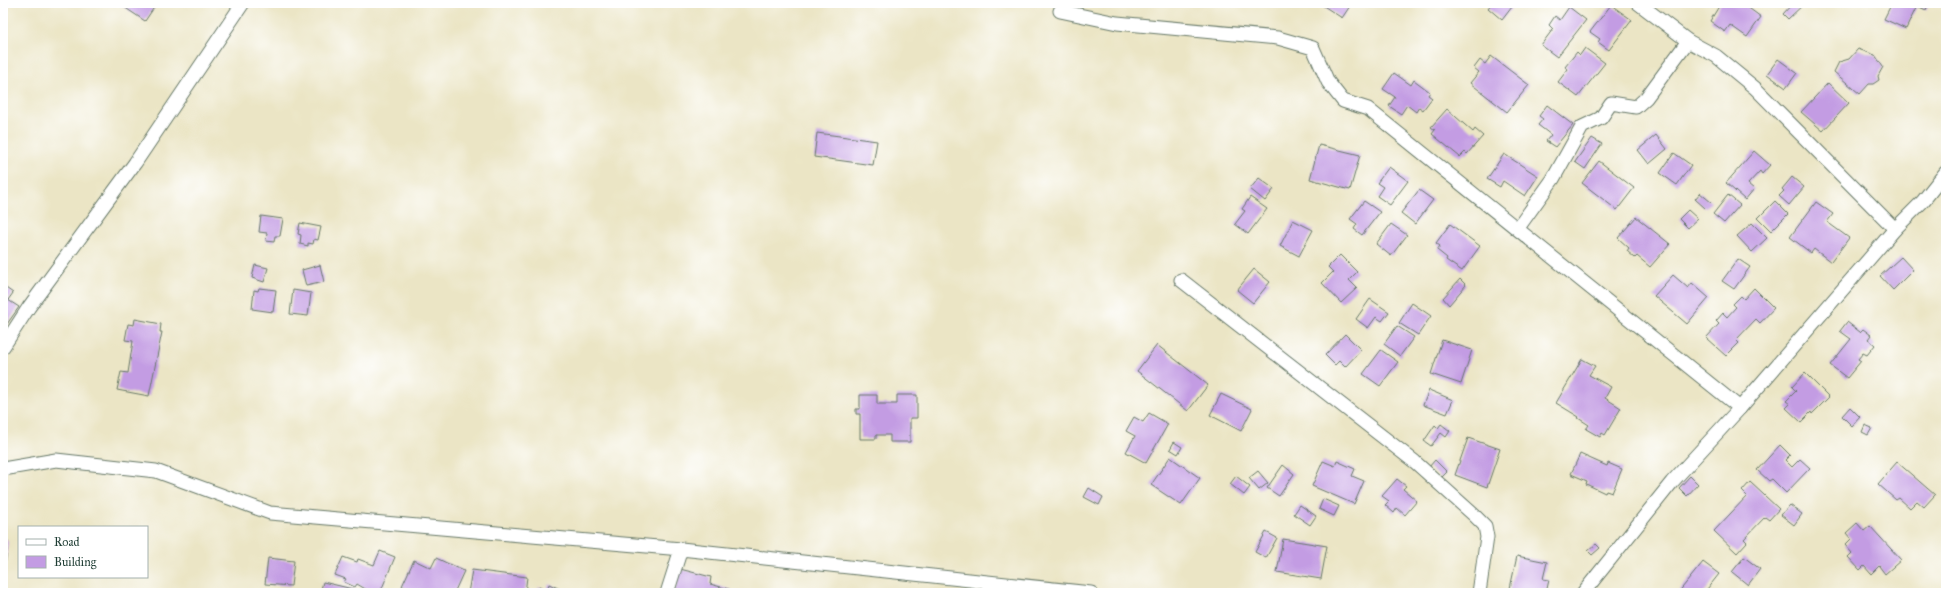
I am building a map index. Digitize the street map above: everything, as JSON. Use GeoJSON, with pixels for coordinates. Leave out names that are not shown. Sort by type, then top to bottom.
{"type":"FeatureCollection","features":[{"type":"Feature","properties":{"kind":"street"},"geometry":{"type":"LineString","coordinates":[[3,347],[29,307],[135,163],[243,3]]}},
{"type":"Feature","properties":{"kind":"street"},"geometry":{"type":"LineString","coordinates":[[1638,3],[1688,41],[1716,56],[1755,88],[1895,229]]}},
{"type":"Feature","properties":{"kind":"street"},"geometry":{"type":"LineString","coordinates":[[1060,12],[1117,23],[1278,38],[1313,48],[1328,82],[1343,101],[1368,109],[1518,228],[1740,408]]}},
{"type":"Feature","properties":{"kind":"street"},"geometry":{"type":"LineString","coordinates":[[1518,228],[1553,179],[1582,126],[1601,118],[1611,103],[1636,107],[1646,98],[1688,41]]}},
{"type":"Feature","properties":{"kind":"street"},"geometry":{"type":"LineString","coordinates":[[1583,593],[1672,482],[1740,408],[1895,229],[1924,201],[1946,172]]}},
{"type":"Feature","properties":{"kind":"street"},"geometry":{"type":"LineString","coordinates":[[1181,280],[1415,462],[1485,526],[1487,537],[1479,593]]}},
{"type":"Feature","properties":{"kind":"street"},"geometry":{"type":"LineString","coordinates":[[3,469],[56,460],[156,471],[270,513],[681,550],[1090,593]]}},
{"type":"Feature","properties":{"kind":"street"},"geometry":{"type":"LineString","coordinates":[[667,593],[681,550]]}},
{"type":"Feature","properties":{"kind":"building"},"geometry":{"type":"Polygon","coordinates":[[[118,3],[157,3],[145,21],[118,3]]]}},
{"type":"Feature","properties":{"kind":"building"},"geometry":{"type":"Polygon","coordinates":[[[1319,3],[1352,3],[1342,18],[1319,3]]]}},
{"type":"Feature","properties":{"kind":"building"},"geometry":{"type":"Polygon","coordinates":[[[1492,3],[1507,3],[1512,7],[1502,20],[1488,8],[1492,3]]]}},
{"type":"Feature","properties":{"kind":"building"},"geometry":{"type":"Polygon","coordinates":[[[1721,3],[1746,3],[1748,5],[1746,6],[1761,17],[1747,37],[1730,25],[1725,32],[1710,21],[1721,3]]]}},
{"type":"Feature","properties":{"kind":"building"},"geometry":{"type":"Polygon","coordinates":[[[1793,3],[1805,3],[1788,19],[1783,14],[1793,3]]]}},
{"type":"Feature","properties":{"kind":"building"},"geometry":{"type":"Polygon","coordinates":[[[1892,3],[1929,3],[1926,10],[1917,6],[1906,29],[1884,19],[1892,3]]]}},
{"type":"Feature","properties":{"kind":"building"},"geometry":{"type":"Polygon","coordinates":[[[1611,5],[1632,20],[1609,50],[1598,42],[1600,39],[1590,32],[1611,5]]]}},
{"type":"Feature","properties":{"kind":"building"},"geometry":{"type":"Polygon","coordinates":[[[1569,7],[1586,20],[1557,57],[1541,45],[1553,29],[1549,25],[1555,16],[1560,20],[1569,7]]]}},
{"type":"Feature","properties":{"kind":"building"},"geometry":{"type":"Polygon","coordinates":[[[1585,48],[1605,63],[1578,97],[1558,82],[1568,69],[1565,67],[1577,52],[1580,55],[1585,48]]]}},
{"type":"Feature","properties":{"kind":"building"},"geometry":{"type":"Polygon","coordinates":[[[1858,49],[1875,55],[1883,67],[1878,76],[1879,80],[1873,84],[1869,84],[1860,94],[1834,72],[1839,62],[1849,59],[1858,49]]]}},
{"type":"Feature","properties":{"kind":"building"},"geometry":{"type":"Polygon","coordinates":[[[1491,56],[1529,85],[1507,112],[1470,83],[1479,72],[1474,68],[1480,60],[1485,64],[1491,56]]]}},
{"type":"Feature","properties":{"kind":"building"},"geometry":{"type":"Polygon","coordinates":[[[1778,59],[1797,73],[1786,88],[1767,74],[1778,59]]]}},
{"type":"Feature","properties":{"kind":"building"},"geometry":{"type":"Polygon","coordinates":[[[1394,73],[1411,85],[1414,80],[1430,92],[1428,95],[1432,98],[1423,110],[1419,107],[1416,112],[1407,105],[1401,114],[1389,106],[1395,97],[1383,89],[1394,73]]]}},
{"type":"Feature","properties":{"kind":"building"},"geometry":{"type":"Polygon","coordinates":[[[1828,83],[1849,103],[1823,131],[1801,112],[1828,83]]]}},
{"type":"Feature","properties":{"kind":"building"},"geometry":{"type":"Polygon","coordinates":[[[1547,105],[1573,125],[1555,147],[1546,141],[1551,135],[1538,125],[1543,119],[1539,116],[1547,105]]]}},
{"type":"Feature","properties":{"kind":"building"},"geometry":{"type":"Polygon","coordinates":[[[1447,109],[1473,132],[1475,129],[1483,136],[1467,154],[1465,152],[1460,157],[1432,134],[1435,130],[1431,127],[1447,109]]]}},
{"type":"Feature","properties":{"kind":"building"},"geometry":{"type":"Polygon","coordinates":[[[817,133],[877,141],[873,165],[814,157],[817,133]]]}},
{"type":"Feature","properties":{"kind":"building"},"geometry":{"type":"Polygon","coordinates":[[[1656,135],[1667,149],[1649,164],[1638,150],[1656,135]]]}},
{"type":"Feature","properties":{"kind":"building"},"geometry":{"type":"Polygon","coordinates":[[[1592,138],[1602,144],[1585,169],[1575,162],[1592,138]]]}},
{"type":"Feature","properties":{"kind":"building"},"geometry":{"type":"Polygon","coordinates":[[[1319,145],[1360,155],[1350,190],[1310,179],[1319,145]]]}},
{"type":"Feature","properties":{"kind":"building"},"geometry":{"type":"Polygon","coordinates":[[[1754,151],[1770,165],[1762,174],[1760,171],[1748,184],[1754,189],[1745,200],[1726,183],[1754,151]]]}},
{"type":"Feature","properties":{"kind":"building"},"geometry":{"type":"Polygon","coordinates":[[[1674,153],[1691,165],[1677,185],[1660,173],[1674,153]]]}},
{"type":"Feature","properties":{"kind":"building"},"geometry":{"type":"Polygon","coordinates":[[[1504,154],[1538,176],[1525,196],[1503,181],[1500,187],[1487,179],[1504,154]]]}},
{"type":"Feature","properties":{"kind":"building"},"geometry":{"type":"Polygon","coordinates":[[[1599,161],[1634,188],[1617,210],[1582,183],[1599,161]]]}},
{"type":"Feature","properties":{"kind":"building"},"geometry":{"type":"Polygon","coordinates":[[[1389,167],[1408,181],[1390,205],[1377,196],[1383,187],[1377,183],[1389,167]]]}},
{"type":"Feature","properties":{"kind":"building"},"geometry":{"type":"Polygon","coordinates":[[[1792,177],[1804,187],[1789,205],[1779,196],[1784,191],[1782,189],[1792,177]]]}},
{"type":"Feature","properties":{"kind":"building"},"geometry":{"type":"Polygon","coordinates":[[[1259,178],[1274,189],[1265,201],[1250,189],[1259,178]]]}},
{"type":"Feature","properties":{"kind":"building"},"geometry":{"type":"Polygon","coordinates":[[[1419,190],[1433,200],[1415,224],[1401,213],[1419,190]]]}},
{"type":"Feature","properties":{"kind":"building"},"geometry":{"type":"Polygon","coordinates":[[[1700,193],[1711,202],[1705,208],[1695,199],[1700,193]]]}},
{"type":"Feature","properties":{"kind":"building"},"geometry":{"type":"Polygon","coordinates":[[[1728,195],[1740,205],[1724,223],[1713,214],[1728,195]]]}},
{"type":"Feature","properties":{"kind":"building"},"geometry":{"type":"Polygon","coordinates":[[[1250,197],[1267,209],[1248,234],[1235,224],[1245,211],[1242,209],[1250,197]]]}},
{"type":"Feature","properties":{"kind":"building"},"geometry":{"type":"Polygon","coordinates":[[[1364,201],[1380,212],[1362,235],[1354,229],[1357,224],[1350,219],[1364,201]]]}},
{"type":"Feature","properties":{"kind":"building"},"geometry":{"type":"Polygon","coordinates":[[[1775,201],[1788,214],[1771,231],[1758,218],[1775,201]]]}},
{"type":"Feature","properties":{"kind":"building"},"geometry":{"type":"Polygon","coordinates":[[[1816,202],[1833,214],[1827,222],[1849,238],[1831,262],[1814,249],[1811,253],[1790,237],[1816,202]]]}},
{"type":"Feature","properties":{"kind":"building"},"geometry":{"type":"Polygon","coordinates":[[[1688,210],[1698,219],[1688,228],[1679,219],[1688,210]]]}},
{"type":"Feature","properties":{"kind":"building"},"geometry":{"type":"Polygon","coordinates":[[[261,216],[283,219],[280,236],[275,236],[274,242],[266,241],[267,233],[259,232],[261,216]]]}},
{"type":"Feature","properties":{"kind":"building"},"geometry":{"type":"Polygon","coordinates":[[[1636,217],[1670,244],[1650,267],[1637,256],[1635,258],[1627,251],[1629,248],[1618,238],[1636,217]]]}},
{"type":"Feature","properties":{"kind":"building"},"geometry":{"type":"Polygon","coordinates":[[[1293,220],[1313,230],[1299,256],[1280,246],[1293,220]]]}},
{"type":"Feature","properties":{"kind":"building"},"geometry":{"type":"Polygon","coordinates":[[[300,223],[321,227],[318,240],[314,239],[313,244],[308,243],[308,246],[300,244],[301,235],[298,234],[300,223]]]}},
{"type":"Feature","properties":{"kind":"building"},"geometry":{"type":"Polygon","coordinates":[[[1752,223],[1767,238],[1752,252],[1737,236],[1752,223]]]}},
{"type":"Feature","properties":{"kind":"building"},"geometry":{"type":"Polygon","coordinates":[[[1391,224],[1407,235],[1391,256],[1376,244],[1391,224]]]}},
{"type":"Feature","properties":{"kind":"building"},"geometry":{"type":"Polygon","coordinates":[[[1450,224],[1480,246],[1462,271],[1446,260],[1447,258],[1437,250],[1440,246],[1436,243],[1450,224]]]}},
{"type":"Feature","properties":{"kind":"building"},"geometry":{"type":"Polygon","coordinates":[[[1340,255],[1357,272],[1349,280],[1357,288],[1341,303],[1322,283],[1333,272],[1328,267],[1340,255]]]}},
{"type":"Feature","properties":{"kind":"building"},"geometry":{"type":"Polygon","coordinates":[[[1901,257],[1913,270],[1893,290],[1880,276],[1901,257]]]}},
{"type":"Feature","properties":{"kind":"building"},"geometry":{"type":"Polygon","coordinates":[[[1738,259],[1750,267],[1734,289],[1722,281],[1738,259]]]}},
{"type":"Feature","properties":{"kind":"building"},"geometry":{"type":"Polygon","coordinates":[[[255,265],[268,268],[264,282],[252,278],[255,265]]]}},
{"type":"Feature","properties":{"kind":"building"},"geometry":{"type":"Polygon","coordinates":[[[320,265],[324,282],[306,286],[302,270],[320,265]]]}},
{"type":"Feature","properties":{"kind":"building"},"geometry":{"type":"Polygon","coordinates":[[[1254,269],[1270,282],[1253,303],[1237,290],[1254,269]]]}},
{"type":"Feature","properties":{"kind":"building"},"geometry":{"type":"Polygon","coordinates":[[[1673,275],[1688,288],[1692,283],[1709,298],[1687,324],[1654,296],[1673,275]]]}},
{"type":"Feature","properties":{"kind":"building"},"geometry":{"type":"Polygon","coordinates":[[[1460,279],[1466,285],[1449,305],[1443,298],[1460,279]]]}},
{"type":"Feature","properties":{"kind":"building"},"geometry":{"type":"Polygon","coordinates":[[[3,286],[13,293],[8,300],[19,307],[7,324],[3,321],[3,286]]]}},
{"type":"Feature","properties":{"kind":"building"},"geometry":{"type":"Polygon","coordinates":[[[259,288],[276,290],[273,312],[252,309],[254,290],[258,291],[259,288]]]}},
{"type":"Feature","properties":{"kind":"building"},"geometry":{"type":"Polygon","coordinates":[[[1754,288],[1774,308],[1760,323],[1756,319],[1736,340],[1739,343],[1726,356],[1706,338],[1719,324],[1716,321],[1723,313],[1727,317],[1736,307],[1733,304],[1741,296],[1744,299],[1754,288]]]}},
{"type":"Feature","properties":{"kind":"building"},"geometry":{"type":"Polygon","coordinates":[[[293,290],[311,293],[308,316],[290,314],[293,290]]]}},
{"type":"Feature","properties":{"kind":"building"},"geometry":{"type":"Polygon","coordinates":[[[1370,299],[1389,312],[1382,321],[1376,317],[1368,328],[1356,319],[1370,299]]]}},
{"type":"Feature","properties":{"kind":"building"},"geometry":{"type":"Polygon","coordinates":[[[1412,303],[1431,316],[1418,335],[1399,323],[1412,303]]]}},
{"type":"Feature","properties":{"kind":"building"},"geometry":{"type":"Polygon","coordinates":[[[135,319],[161,324],[160,332],[162,332],[149,396],[117,390],[121,372],[128,373],[133,341],[125,340],[128,324],[134,325],[135,319]]]}},
{"type":"Feature","properties":{"kind":"building"},"geometry":{"type":"Polygon","coordinates":[[[1847,322],[1860,332],[1863,329],[1871,335],[1868,339],[1875,345],[1867,355],[1863,353],[1858,359],[1861,361],[1847,378],[1830,365],[1851,339],[1840,331],[1847,322]]]}},
{"type":"Feature","properties":{"kind":"building"},"geometry":{"type":"Polygon","coordinates":[[[1397,326],[1414,337],[1400,356],[1384,344],[1397,326]]]}},
{"type":"Feature","properties":{"kind":"building"},"geometry":{"type":"Polygon","coordinates":[[[1345,334],[1361,350],[1345,367],[1339,361],[1335,365],[1325,355],[1345,334]]]}},
{"type":"Feature","properties":{"kind":"building"},"geometry":{"type":"Polygon","coordinates":[[[1442,340],[1472,350],[1461,384],[1431,374],[1442,340]]]}},
{"type":"Feature","properties":{"kind":"building"},"geometry":{"type":"Polygon","coordinates":[[[1157,345],[1208,385],[1188,411],[1137,371],[1157,345]]]}},
{"type":"Feature","properties":{"kind":"building"},"geometry":{"type":"Polygon","coordinates":[[[1381,350],[1398,362],[1380,386],[1363,374],[1381,350]]]}},
{"type":"Feature","properties":{"kind":"building"},"geometry":{"type":"Polygon","coordinates":[[[1582,359],[1595,366],[1589,375],[1611,387],[1605,398],[1621,408],[1605,435],[1602,433],[1600,437],[1586,429],[1589,425],[1578,418],[1579,417],[1556,403],[1582,359]]]}},
{"type":"Feature","properties":{"kind":"building"},"geometry":{"type":"Polygon","coordinates":[[[1805,373],[1829,397],[1812,414],[1811,412],[1801,422],[1786,408],[1790,404],[1786,401],[1796,391],[1792,387],[1805,373]]]}},
{"type":"Feature","properties":{"kind":"building"},"geometry":{"type":"Polygon","coordinates":[[[1429,390],[1453,400],[1447,414],[1423,405],[1429,390]]]}},
{"type":"Feature","properties":{"kind":"building"},"geometry":{"type":"Polygon","coordinates":[[[1221,394],[1252,409],[1241,431],[1210,415],[1221,394]]]}},
{"type":"Feature","properties":{"kind":"building"},"geometry":{"type":"Polygon","coordinates":[[[860,395],[877,395],[877,404],[897,404],[897,395],[917,395],[917,418],[910,418],[910,442],[890,442],[890,435],[876,435],[876,439],[860,439],[860,414],[856,414],[856,409],[860,409],[860,395]]]}},
{"type":"Feature","properties":{"kind":"building"},"geometry":{"type":"Polygon","coordinates":[[[1850,407],[1860,417],[1852,426],[1842,416],[1850,407]]]}},
{"type":"Feature","properties":{"kind":"building"},"geometry":{"type":"Polygon","coordinates":[[[1149,413],[1168,424],[1146,463],[1126,452],[1135,436],[1126,431],[1134,417],[1143,422],[1149,413]]]}},
{"type":"Feature","properties":{"kind":"building"},"geometry":{"type":"Polygon","coordinates":[[[1441,424],[1450,431],[1446,437],[1441,433],[1431,446],[1424,441],[1435,425],[1438,428],[1441,424]]]}},
{"type":"Feature","properties":{"kind":"building"},"geometry":{"type":"Polygon","coordinates":[[[1865,425],[1872,428],[1868,435],[1862,432],[1865,425]]]}},
{"type":"Feature","properties":{"kind":"building"},"geometry":{"type":"Polygon","coordinates":[[[1468,438],[1500,449],[1487,487],[1455,475],[1468,438]]]}},
{"type":"Feature","properties":{"kind":"building"},"geometry":{"type":"Polygon","coordinates":[[[1174,442],[1182,447],[1178,454],[1170,449],[1174,442]]]}},
{"type":"Feature","properties":{"kind":"building"},"geometry":{"type":"Polygon","coordinates":[[[1780,445],[1790,455],[1785,460],[1792,467],[1800,459],[1810,468],[1786,493],[1772,479],[1769,481],[1757,470],[1780,445]]]}},
{"type":"Feature","properties":{"kind":"building"},"geometry":{"type":"Polygon","coordinates":[[[1580,454],[1607,466],[1608,463],[1622,469],[1612,493],[1606,491],[1605,493],[1586,484],[1587,481],[1571,474],[1580,454]]]}},
{"type":"Feature","properties":{"kind":"building"},"geometry":{"type":"Polygon","coordinates":[[[1170,457],[1200,478],[1181,505],[1151,485],[1170,457]]]}},
{"type":"Feature","properties":{"kind":"building"},"geometry":{"type":"Polygon","coordinates":[[[1435,460],[1447,472],[1441,478],[1429,467],[1435,460]]]}},
{"type":"Feature","properties":{"kind":"building"},"geometry":{"type":"Polygon","coordinates":[[[1323,461],[1335,466],[1337,461],[1355,469],[1352,476],[1364,481],[1354,504],[1312,486],[1323,461]]]}},
{"type":"Feature","properties":{"kind":"building"},"geometry":{"type":"Polygon","coordinates":[[[1897,462],[1935,495],[1924,507],[1917,501],[1910,508],[1899,498],[1896,500],[1878,484],[1897,462]]]}},
{"type":"Feature","properties":{"kind":"building"},"geometry":{"type":"Polygon","coordinates":[[[1283,465],[1294,474],[1279,496],[1267,488],[1283,465]]]}},
{"type":"Feature","properties":{"kind":"building"},"geometry":{"type":"Polygon","coordinates":[[[1258,471],[1268,483],[1259,490],[1249,478],[1258,471]]]}},
{"type":"Feature","properties":{"kind":"building"},"geometry":{"type":"Polygon","coordinates":[[[1236,476],[1250,487],[1244,495],[1230,484],[1236,476]]]}},
{"type":"Feature","properties":{"kind":"building"},"geometry":{"type":"Polygon","coordinates":[[[1690,476],[1698,484],[1687,496],[1679,488],[1690,476]]]}},
{"type":"Feature","properties":{"kind":"building"},"geometry":{"type":"Polygon","coordinates":[[[1397,479],[1406,486],[1403,489],[1417,501],[1405,515],[1397,508],[1394,513],[1385,505],[1389,501],[1382,496],[1397,479]]]}},
{"type":"Feature","properties":{"kind":"building"},"geometry":{"type":"Polygon","coordinates":[[[1750,482],[1779,509],[1769,520],[1765,517],[1744,539],[1747,542],[1737,553],[1714,531],[1747,496],[1742,491],[1750,482]]]}},
{"type":"Feature","properties":{"kind":"building"},"geometry":{"type":"Polygon","coordinates":[[[1089,488],[1103,497],[1099,505],[1084,497],[1089,488]]]}},
{"type":"Feature","properties":{"kind":"building"},"geometry":{"type":"Polygon","coordinates":[[[1323,499],[1339,506],[1334,516],[1319,509],[1323,499]]]}},
{"type":"Feature","properties":{"kind":"building"},"geometry":{"type":"Polygon","coordinates":[[[1300,505],[1316,516],[1310,525],[1294,514],[1300,505]]]}},
{"type":"Feature","properties":{"kind":"building"},"geometry":{"type":"Polygon","coordinates":[[[1790,505],[1802,514],[1794,525],[1781,515],[1790,505]]]}},
{"type":"Feature","properties":{"kind":"building"},"geometry":{"type":"Polygon","coordinates":[[[1857,523],[1864,531],[1870,526],[1901,560],[1885,574],[1879,566],[1871,574],[1864,566],[1860,570],[1848,557],[1852,553],[1845,545],[1851,539],[1846,533],[1857,523]]]}},
{"type":"Feature","properties":{"kind":"building"},"geometry":{"type":"Polygon","coordinates":[[[1266,532],[1277,538],[1266,558],[1255,552],[1266,532]]]}},
{"type":"Feature","properties":{"kind":"building"},"geometry":{"type":"Polygon","coordinates":[[[3,539],[8,540],[5,567],[3,567],[3,539]]]}},
{"type":"Feature","properties":{"kind":"building"},"geometry":{"type":"Polygon","coordinates":[[[1283,539],[1327,546],[1321,579],[1277,572],[1283,539]]]}},
{"type":"Feature","properties":{"kind":"building"},"geometry":{"type":"Polygon","coordinates":[[[1596,544],[1600,548],[1592,555],[1588,551],[1596,544]]]}},
{"type":"Feature","properties":{"kind":"building"},"geometry":{"type":"Polygon","coordinates":[[[380,551],[395,557],[380,593],[372,593],[357,584],[355,587],[344,582],[346,579],[335,575],[343,557],[357,562],[358,559],[374,565],[380,551]]]}},
{"type":"Feature","properties":{"kind":"building"},"geometry":{"type":"Polygon","coordinates":[[[1517,556],[1547,562],[1543,579],[1549,580],[1546,593],[1509,593],[1517,556]]]}},
{"type":"Feature","properties":{"kind":"building"},"geometry":{"type":"Polygon","coordinates":[[[1744,557],[1760,569],[1748,585],[1732,572],[1744,557]]]}},
{"type":"Feature","properties":{"kind":"building"},"geometry":{"type":"Polygon","coordinates":[[[268,558],[294,561],[291,586],[265,584],[268,558]]]}},
{"type":"Feature","properties":{"kind":"building"},"geometry":{"type":"Polygon","coordinates":[[[436,558],[464,571],[454,593],[418,593],[402,586],[414,560],[431,568],[436,558]]]}},
{"type":"Feature","properties":{"kind":"building"},"geometry":{"type":"Polygon","coordinates":[[[1703,562],[1719,574],[1704,593],[1678,593],[1703,562]]]}},
{"type":"Feature","properties":{"kind":"building"},"geometry":{"type":"Polygon","coordinates":[[[680,569],[711,577],[710,584],[732,590],[732,593],[674,593],[680,569]]]}},
{"type":"Feature","properties":{"kind":"building"},"geometry":{"type":"Polygon","coordinates":[[[472,570],[527,577],[525,593],[468,593],[472,570]]]}},
{"type":"Feature","properties":{"kind":"building"},"geometry":{"type":"Polygon","coordinates":[[[323,582],[357,590],[356,593],[320,593],[323,582]]]}},
{"type":"Feature","properties":{"kind":"building"},"geometry":{"type":"Polygon","coordinates":[[[549,584],[569,593],[536,593],[539,587],[547,591],[549,584]]]}}]}
